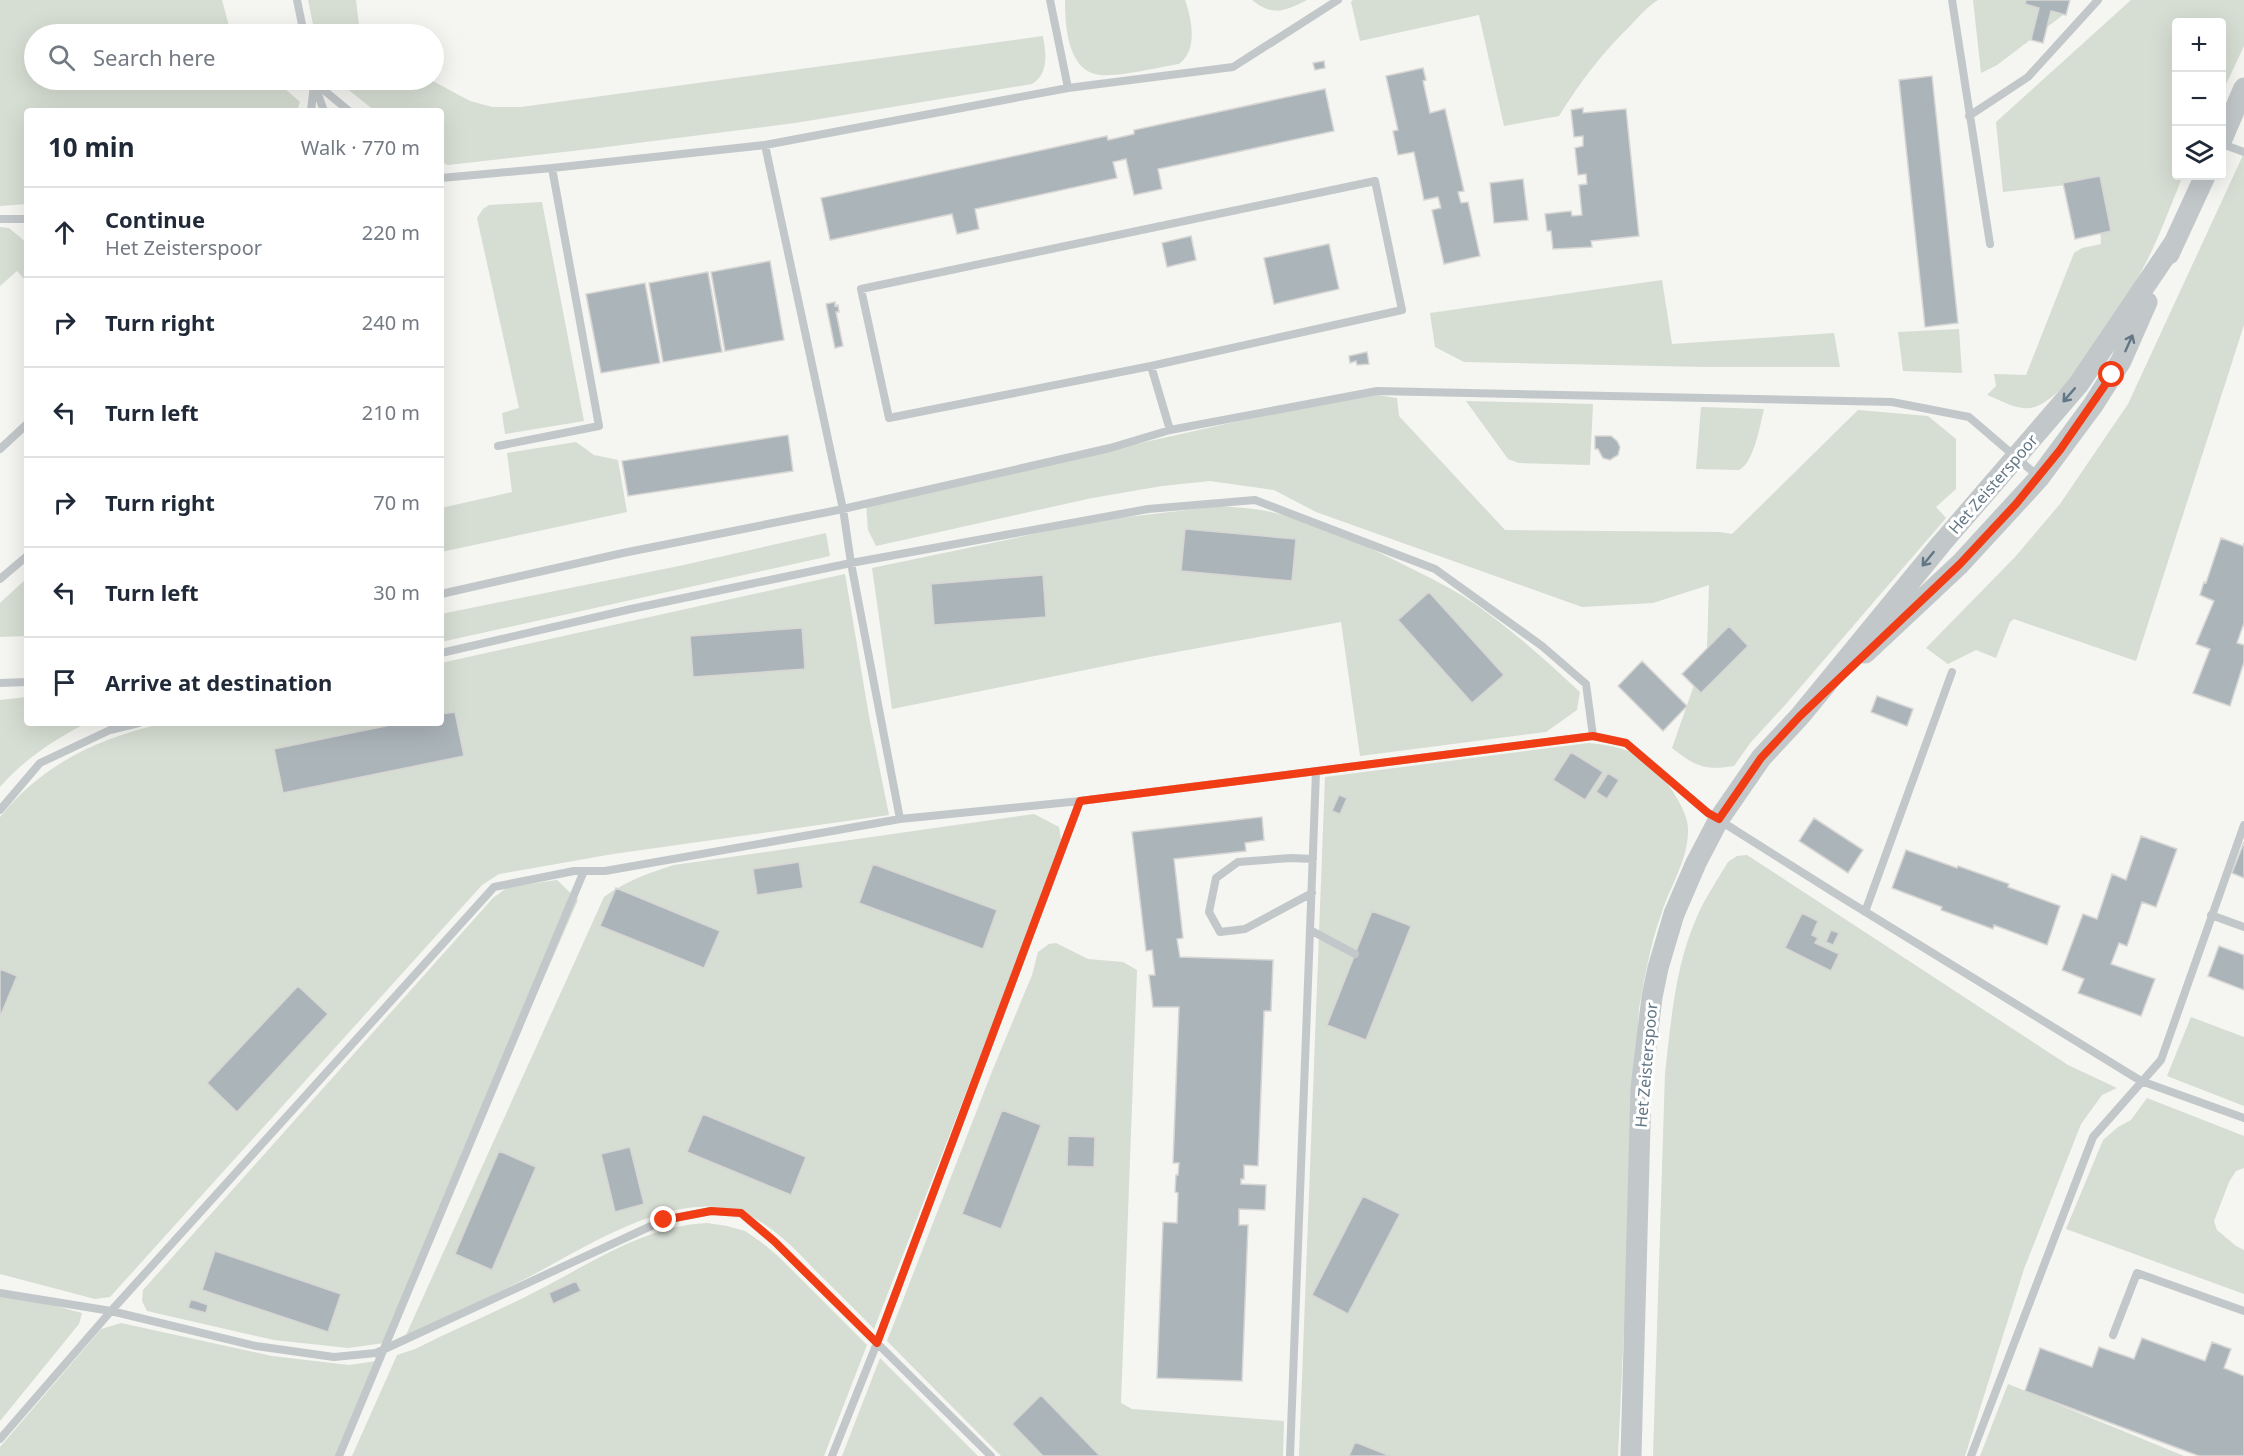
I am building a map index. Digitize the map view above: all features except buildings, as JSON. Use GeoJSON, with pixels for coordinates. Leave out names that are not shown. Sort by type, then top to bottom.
{"type":"FeatureCollection","features":[{"type":"Feature","properties":{"kind":"street"},"geometry":{"type":"LineString","coordinates":[[2226,130],[2244,88]]}},
{"type":"Feature","properties":{"kind":"street","name":"Het Zeisterspoor"},"geometry":{"type":"LineString","coordinates":[[1631,1456],[1641,1088],[1652,997],[1658,968],[1674,914],[1696,863],[1719,819],[1761,758],[1800,716],[1960,564],[2039,478],[2093,405],[2121,361],[2203,180]]}},
{"type":"Feature","properties":{"kind":"street","name":"Het Zeisterspoor"},"geometry":{"type":"LineString","coordinates":[[1800,716],[1941,543],[2092,366],[2174,243]]}},
{"type":"Feature","properties":{"kind":"lane"},"geometry":{"type":"LineString","coordinates":[[297,0],[302,24]]}},
{"type":"Feature","properties":{"kind":"lane"},"geometry":{"type":"LineString","coordinates":[[1050,0],[1068,88]]}},
{"type":"Feature","properties":{"kind":"lane"},"geometry":{"type":"LineString","coordinates":[[444,177],[552,168],[765,145],[1068,88],[1233,67],[1338,0]]}},
{"type":"Feature","properties":{"kind":"lane"},"geometry":{"type":"LineString","coordinates":[[1952,0],[1990,244]]}},
{"type":"Feature","properties":{"kind":"lane"},"geometry":{"type":"LineString","coordinates":[[1969,116],[2028,77],[2098,0]]}},
{"type":"Feature","properties":{"kind":"lane"},"geometry":{"type":"LineString","coordinates":[[312,108],[313,90]]}},
{"type":"Feature","properties":{"kind":"lane"},"geometry":{"type":"LineString","coordinates":[[317,90],[323,108]]}},
{"type":"Feature","properties":{"kind":"lane"},"geometry":{"type":"LineString","coordinates":[[324,90],[346,108]]}},
{"type":"Feature","properties":{"kind":"lane"},"geometry":{"type":"LineString","coordinates":[[765,145],[843,509],[851,563],[900,819]]}},
{"type":"Feature","properties":{"kind":"lane"},"geometry":{"type":"LineString","coordinates":[[2226,145],[2244,152]]}},
{"type":"Feature","properties":{"kind":"lane"},"geometry":{"type":"LineString","coordinates":[[498,446],[599,426],[552,168]]}},
{"type":"Feature","properties":{"kind":"lane"},"geometry":{"type":"LineString","coordinates":[[1375,181],[1402,310],[1151,366],[889,418],[861,289],[1375,181]]}},
{"type":"Feature","properties":{"kind":"lane"},"geometry":{"type":"LineString","coordinates":[[0,219],[24,219]]}},
{"type":"Feature","properties":{"kind":"lane"},"geometry":{"type":"LineString","coordinates":[[1151,366],[1170,430]]}},
{"type":"Feature","properties":{"kind":"lane"},"geometry":{"type":"LineString","coordinates":[[444,593],[623,553],[843,509],[1110,448],[1170,430],[1377,391],[1892,402],[1969,417],[2039,478]]}},
{"type":"Feature","properties":{"kind":"lane"},"geometry":{"type":"LineString","coordinates":[[0,449],[24,427]]}},
{"type":"Feature","properties":{"kind":"lane"},"geometry":{"type":"LineString","coordinates":[[444,652],[631,609],[851,563],[1149,509],[1255,500],[1435,569],[1542,646],[1586,684],[1593,736]]}},
{"type":"Feature","properties":{"kind":"lane"},"geometry":{"type":"LineString","coordinates":[[0,579],[24,559]]}},
{"type":"Feature","properties":{"kind":"lane"},"geometry":{"type":"LineString","coordinates":[[1865,912],[1952,672]]}},
{"type":"Feature","properties":{"kind":"lane"},"geometry":{"type":"LineString","coordinates":[[0,683],[24,682]]}},
{"type":"Feature","properties":{"kind":"lane"},"geometry":{"type":"LineString","coordinates":[[0,810],[40,763],[110,730],[127,726]]}},
{"type":"Feature","properties":{"kind":"lane"},"geometry":{"type":"LineString","coordinates":[[0,1439],[111,1311],[494,887],[574,871],[605,871],[900,819],[1080,801],[1593,736],[1626,743],[1708,813],[2141,1081],[2244,1118]]}},
{"type":"Feature","properties":{"kind":"lane"},"geometry":{"type":"LineString","coordinates":[[1290,1456],[1316,772]]}},
{"type":"Feature","properties":{"kind":"lane"},"geometry":{"type":"LineString","coordinates":[[832,1456],[877,1343],[1080,801]]}},
{"type":"Feature","properties":{"kind":"lane"},"geometry":{"type":"LineString","coordinates":[[1971,1456],[2093,1137],[2161,1060],[2244,825]]}},
{"type":"Feature","properties":{"kind":"lane"},"geometry":{"type":"LineString","coordinates":[[1312,893],[1245,929],[1220,932],[1209,912],[1216,878],[1238,862],[1291,858],[1313,859]]}},
{"type":"Feature","properties":{"kind":"lane"},"geometry":{"type":"LineString","coordinates":[[339,1456],[584,871]]}},
{"type":"Feature","properties":{"kind":"lane"},"geometry":{"type":"LineString","coordinates":[[2211,915],[2244,927]]}},
{"type":"Feature","properties":{"kind":"lane"},"geometry":{"type":"LineString","coordinates":[[1310,930],[1355,954]]}},
{"type":"Feature","properties":{"kind":"lane"},"geometry":{"type":"LineString","coordinates":[[0,1293],[111,1311],[256,1346],[334,1357],[376,1353],[664,1220],[711,1211],[741,1213],[774,1241],[991,1456]]}},
{"type":"Feature","properties":{"kind":"lane"},"geometry":{"type":"LineString","coordinates":[[2113,1335],[2137,1273],[2244,1311]]}},
{"type":"Feature","properties":{"kind":"shaded area"},"geometry":{"type":"Polygon","coordinates":[[[0,0],[222,0],[228,24],[24,24],[24,90],[286,90],[300,102],[298,108],[24,108],[24,204],[0,206],[0,0]]]}},
{"type":"Feature","properties":{"kind":"shaded area"},"geometry":{"type":"Polygon","coordinates":[[[308,0],[356,0],[359,24],[313,24],[308,0]]]}},
{"type":"Feature","properties":{"kind":"shaded area"},"geometry":{"type":"Polygon","coordinates":[[[1065,0],[1185,0],[1192,34],[1189,51],[1179,64],[1125,74],[1095,74],[1078,63],[1073,54],[1067,32],[1065,0]]]}},
{"type":"Feature","properties":{"kind":"shaded area"},"geometry":{"type":"Polygon","coordinates":[[[1252,0],[1307,0],[1292,7],[1273,10],[1266,9],[1252,0]]]}},
{"type":"Feature","properties":{"kind":"shaded area"},"geometry":{"type":"Polygon","coordinates":[[[1353,0],[1658,0],[1644,11],[1601,57],[1559,116],[1504,126],[1479,15],[1360,41],[1351,2],[1353,0]]]}},
{"type":"Feature","properties":{"kind":"shaded area"},"geometry":{"type":"Polygon","coordinates":[[[1973,0],[2066,0],[2063,15],[1997,65],[1981,73],[1973,0]]]}},
{"type":"Feature","properties":{"kind":"shaded area"},"geometry":{"type":"Polygon","coordinates":[[[2131,0],[2244,0],[2244,46],[2226,84],[2226,18],[2172,18],[2172,180],[2181,180],[2149,257],[2110,325],[2078,370],[2061,389],[2045,402],[2030,408],[2013,406],[1987,395],[1996,386],[1994,374],[2026,375],[2074,253],[2082,248],[2101,244],[2098,185],[2094,182],[2003,192],[1996,122],[2131,0]]]}},
{"type":"Feature","properties":{"kind":"shaded area"},"geometry":{"type":"Polygon","coordinates":[[[1043,36],[1044,69],[1032,84],[795,123],[448,165],[444,163],[444,108],[371,108],[349,90],[444,90],[444,87],[470,101],[492,107],[521,107],[1043,36]]]}},
{"type":"Feature","properties":{"kind":"shaded area"},"geometry":{"type":"Polygon","coordinates":[[[2244,153],[2244,325],[2136,661],[2014,619],[2010,622],[1996,658],[1976,650],[1948,664],[1926,648],[2016,556],[2060,504],[2128,404],[2244,153]]]}},
{"type":"Feature","properties":{"kind":"shaded area"},"geometry":{"type":"Polygon","coordinates":[[[542,202],[584,421],[505,434],[502,413],[519,408],[477,218],[489,205],[542,202]]]}},
{"type":"Feature","properties":{"kind":"shaded area"},"geometry":{"type":"Polygon","coordinates":[[[0,227],[9,228],[24,240],[24,279],[17,271],[0,286],[0,227]]]}},
{"type":"Feature","properties":{"kind":"shaded area"},"geometry":{"type":"Polygon","coordinates":[[[1662,280],[1672,344],[1834,333],[1840,367],[1464,362],[1435,347],[1430,313],[1662,280]]]}},
{"type":"Feature","properties":{"kind":"shaded area"},"geometry":{"type":"Polygon","coordinates":[[[1959,329],[1962,373],[1903,371],[1898,332],[1959,329]]]}},
{"type":"Feature","properties":{"kind":"shaded area"},"geometry":{"type":"Polygon","coordinates":[[[1377,395],[1397,398],[1399,416],[1505,530],[1732,534],[1858,410],[1928,416],[1956,439],[1956,489],[1936,507],[1946,518],[1751,742],[1734,766],[1715,768],[1694,763],[1672,748],[1707,648],[1709,585],[1653,603],[1582,607],[1316,512],[1274,490],[1210,481],[1162,486],[1092,498],[876,546],[868,530],[866,504],[1343,398],[1377,395]]]}},
{"type":"Feature","properties":{"kind":"shaded area"},"geometry":{"type":"Polygon","coordinates":[[[1466,401],[1593,404],[1590,465],[1519,463],[1508,459],[1466,401]]]}},
{"type":"Feature","properties":{"kind":"shaded area"},"geometry":{"type":"Polygon","coordinates":[[[1701,407],[1764,409],[1749,460],[1739,470],[1696,469],[1701,407]]]}},
{"type":"Feature","properties":{"kind":"shaded area"},"geometry":{"type":"Polygon","coordinates":[[[576,442],[594,455],[618,460],[627,512],[444,551],[444,507],[512,492],[507,453],[576,442]]]}},
{"type":"Feature","properties":{"kind":"shaded area"},"geometry":{"type":"Polygon","coordinates":[[[1222,506],[1265,511],[1330,530],[1454,591],[1516,635],[1580,692],[1577,710],[1546,732],[1360,756],[1341,622],[1149,657],[892,709],[872,568],[1101,520],[1222,506]]]}},
{"type":"Feature","properties":{"kind":"shaded area"},"geometry":{"type":"Polygon","coordinates":[[[826,533],[830,556],[444,641],[444,613],[679,566],[826,533]]]}},
{"type":"Feature","properties":{"kind":"shaded area"},"geometry":{"type":"Polygon","coordinates":[[[845,574],[869,716],[889,815],[613,854],[499,874],[482,885],[110,1297],[95,1299],[0,1274],[0,817],[35,782],[74,755],[117,736],[152,726],[444,726],[444,662],[845,574]]]}},
{"type":"Feature","properties":{"kind":"shaded area"},"geometry":{"type":"Polygon","coordinates":[[[24,581],[24,636],[0,637],[0,603],[24,581]]]}},
{"type":"Feature","properties":{"kind":"shaded area"},"geometry":{"type":"Polygon","coordinates":[[[24,697],[24,726],[81,726],[40,751],[0,787],[0,700],[24,697]]]}},
{"type":"Feature","properties":{"kind":"shaded area"},"geometry":{"type":"Polygon","coordinates":[[[1589,743],[1626,750],[1645,760],[1662,777],[1677,798],[1688,828],[1682,862],[1654,938],[1639,1008],[1618,1456],[1299,1456],[1325,777],[1589,743]]]}},
{"type":"Feature","properties":{"kind":"shaded area"},"geometry":{"type":"Polygon","coordinates":[[[1034,814],[1059,827],[1062,846],[874,1329],[794,1249],[763,1223],[726,1208],[696,1207],[665,1213],[634,1223],[507,1288],[406,1335],[604,897],[638,878],[674,865],[1034,814]]]}},
{"type":"Feature","properties":{"kind":"shaded area"},"geometry":{"type":"Polygon","coordinates":[[[1747,855],[2068,1065],[2117,1088],[2102,1095],[2081,1124],[2024,1269],[1965,1456],[1653,1456],[1665,1073],[1675,995],[1683,956],[1703,904],[1728,862],[1737,856],[1747,855]]]}},
{"type":"Feature","properties":{"kind":"shaded area"},"geometry":{"type":"Polygon","coordinates":[[[557,880],[578,900],[384,1343],[348,1348],[274,1340],[147,1311],[142,1301],[143,1290],[493,898],[508,887],[557,880]]]}},
{"type":"Feature","properties":{"kind":"shaded area"},"geometry":{"type":"Polygon","coordinates":[[[1056,943],[1088,959],[1123,962],[1137,970],[1121,1403],[1132,1409],[1284,1421],[1283,1456],[1001,1456],[887,1341],[1032,975],[1038,952],[1049,944],[1056,943]]]}},
{"type":"Feature","properties":{"kind":"shaded area"},"geometry":{"type":"Polygon","coordinates":[[[2191,1017],[2244,1037],[2244,1106],[2167,1076],[2191,1017]]]}},
{"type":"Feature","properties":{"kind":"shaded area"},"geometry":{"type":"Polygon","coordinates":[[[2147,1098],[2244,1136],[2244,1168],[2236,1171],[2229,1182],[2214,1221],[2217,1230],[2244,1250],[2244,1294],[2066,1229],[2103,1140],[2118,1127],[2131,1120],[2147,1098]]]}},
{"type":"Feature","properties":{"kind":"shaded area"},"geometry":{"type":"Polygon","coordinates":[[[707,1223],[745,1231],[761,1242],[778,1256],[867,1345],[824,1456],[352,1456],[397,1355],[415,1349],[517,1301],[638,1239],[660,1231],[707,1223]]]}},
{"type":"Feature","properties":{"kind":"shaded area"},"geometry":{"type":"Polygon","coordinates":[[[0,1291],[82,1313],[79,1324],[0,1421],[0,1291]]]}},
{"type":"Feature","properties":{"kind":"shaded area"},"geometry":{"type":"Polygon","coordinates":[[[121,1323],[272,1356],[349,1365],[376,1361],[335,1456],[0,1456],[0,1447],[101,1329],[121,1323]]]}},
{"type":"Feature","properties":{"kind":"shaded area"},"geometry":{"type":"Polygon","coordinates":[[[880,1358],[978,1456],[842,1456],[880,1358]]]}},
{"type":"Feature","properties":{"kind":"shaded area"},"geometry":{"type":"Polygon","coordinates":[[[2008,1384],[2028,1392],[2184,1456],[1980,1456],[2008,1384]]]}},
{"type":"Feature","properties":{"kind":"route"},"geometry":{"type":"LineString","coordinates":[[664,1220],[711,1211],[741,1213],[774,1241],[877,1343],[1080,801],[1593,736],[1626,743],[1708,813],[1719,819],[1761,758],[1800,716],[1960,564],[2016,504],[2060,450],[2112,375]]}}]}
